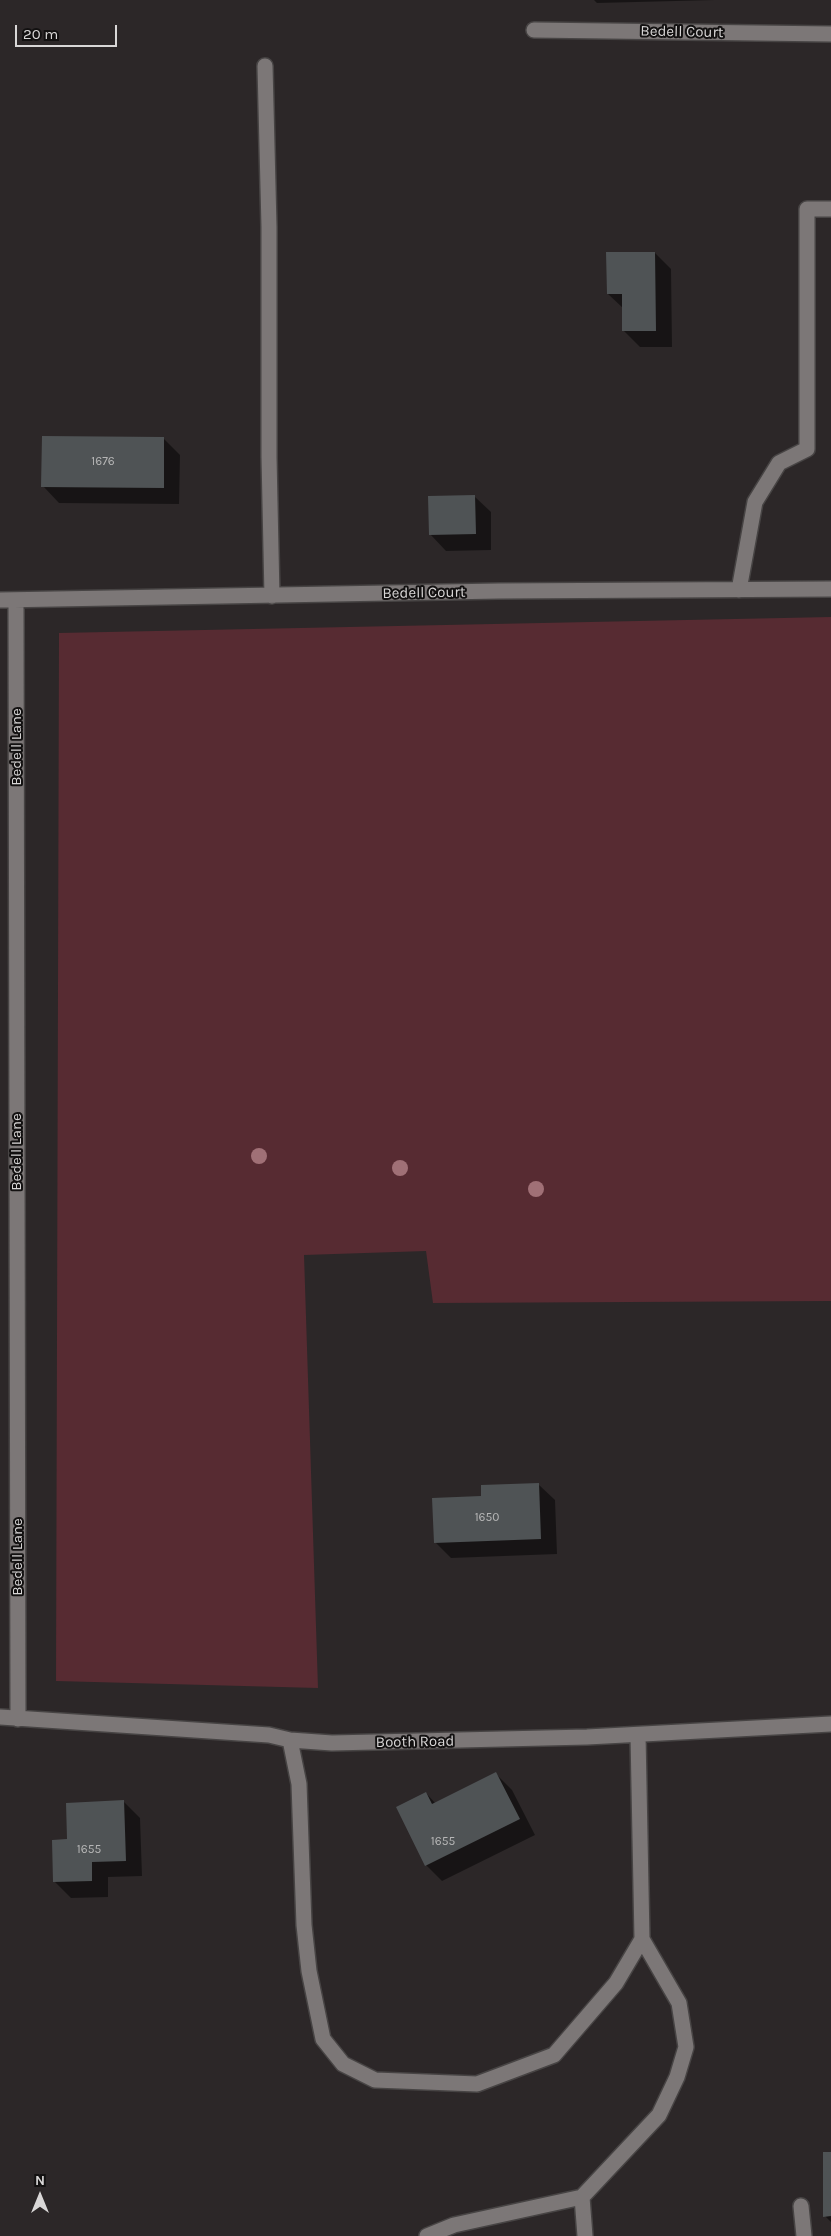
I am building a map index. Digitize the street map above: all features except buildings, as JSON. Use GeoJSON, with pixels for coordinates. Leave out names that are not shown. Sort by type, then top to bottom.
{"type":"FeatureCollection","features":[{"type":"Feature","properties":{"kind":"street","name":"Bedell Court"},"geometry":{"type":"LineString","coordinates":[[534,30],[831,34]]}},
{"type":"Feature","properties":{"kind":"street"},"geometry":{"type":"LineString","coordinates":[[265,66],[269,227],[269,457],[272,596]]}},
{"type":"Feature","properties":{"kind":"street"},"geometry":{"type":"LineString","coordinates":[[739,590],[755,502],[778,463],[807,449],[807,209],[831,209]]}},
{"type":"Feature","properties":{"kind":"street","name":"Bedell Court"},"geometry":{"type":"LineString","coordinates":[[16,602],[499,591],[831,589]]}},
{"type":"Feature","properties":{"kind":"street"},"geometry":{"type":"LineString","coordinates":[[0,600],[16,602]]}},
{"type":"Feature","properties":{"kind":"street","name":"Bedell Lane"},"geometry":{"type":"LineString","coordinates":[[16,602],[18,1719]]}},
{"type":"Feature","properties":{"kind":"street","name":"Booth Road"},"geometry":{"type":"LineString","coordinates":[[0,1717],[268,1735],[290,1740],[332,1743],[392,1743],[638,1735],[831,1724]]}},
{"type":"Feature","properties":{"kind":"street"},"geometry":{"type":"LineString","coordinates":[[427,2236],[454,2225],[582,2197],[659,2115],[677,2078],[686,2047],[679,2003],[642,1939],[638,1735]]}},
{"type":"Feature","properties":{"kind":"street"},"geometry":{"type":"LineString","coordinates":[[290,1740],[299,1784],[304,1925],[309,1971],[323,2039],[343,2064],[375,2080],[478,2084],[554,2055],[616,1983],[642,1939]]}},
{"type":"Feature","properties":{"kind":"street"},"geometry":{"type":"LineString","coordinates":[[582,2197],[585,2236]]}},
{"type":"Feature","properties":{"kind":"street"},"geometry":{"type":"LineString","coordinates":[[801,2206],[804,2236]]}},
{"type":"Feature","properties":{"kind":"shaded area"},"geometry":{"type":"Polygon","coordinates":[[[831,617],[831,1301],[433,1303],[426,1251],[304,1255],[318,1688],[56,1681],[59,633],[831,617]]]}}]}
